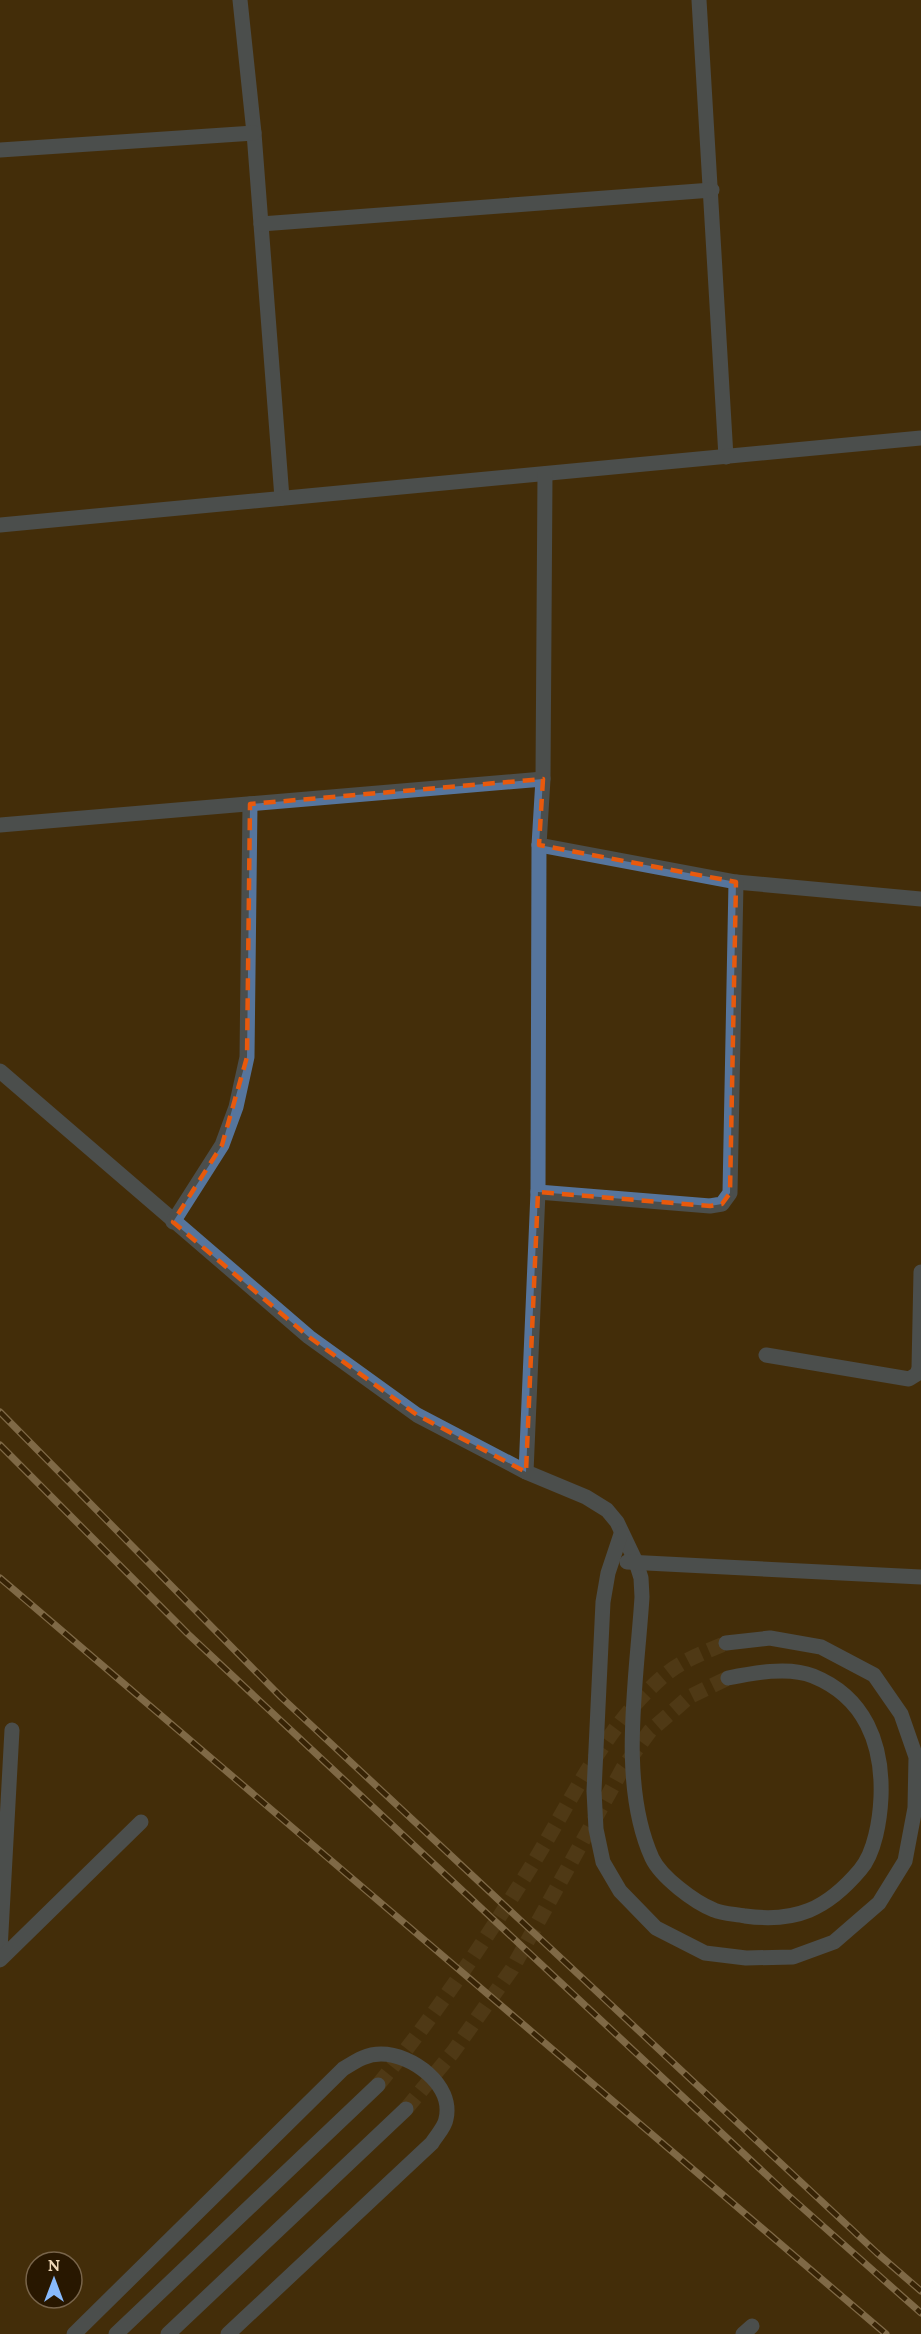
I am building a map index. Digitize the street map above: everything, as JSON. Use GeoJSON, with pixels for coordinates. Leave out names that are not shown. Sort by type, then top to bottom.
{"type":"FeatureCollection","features":[{"type":"Feature","properties":{"kind":"street"},"geometry":{"type":"LineString","coordinates":[[240,0],[254,133],[282,498]]}},
{"type":"Feature","properties":{"kind":"street"},"geometry":{"type":"LineString","coordinates":[[699,0],[726,457]]}},
{"type":"Feature","properties":{"kind":"street"},"geometry":{"type":"LineString","coordinates":[[0,150],[254,133]]}},
{"type":"Feature","properties":{"kind":"street"},"geometry":{"type":"LineString","coordinates":[[261,224],[712,190]]}},
{"type":"Feature","properties":{"kind":"street"},"geometry":{"type":"LineString","coordinates":[[0,525],[921,438]]}},
{"type":"Feature","properties":{"kind":"street"},"geometry":{"type":"LineString","coordinates":[[526,1472],[538,1192],[539,845],[543,779],[545,474]]}},
{"type":"Feature","properties":{"kind":"street"},"geometry":{"type":"LineString","coordinates":[[0,825],[543,779]]}},
{"type":"Feature","properties":{"kind":"street"},"geometry":{"type":"LineString","coordinates":[[173,1222],[222,1145],[236,1107],[247,1057],[250,804]]}},
{"type":"Feature","properties":{"kind":"street"},"geometry":{"type":"LineString","coordinates":[[539,845],[736,882],[921,899]]}},
{"type":"Feature","properties":{"kind":"street"},"geometry":{"type":"LineString","coordinates":[[538,1192],[710,1206],[722,1204],[730,1193],[736,882]]}},
{"type":"Feature","properties":{"kind":"street"},"geometry":{"type":"LineString","coordinates":[[0,1071],[309,1337],[417,1415],[526,1472],[586,1497],[607,1510],[617,1522],[641,1578],[642,1597],[632,1757],[635,1805],[653,1860],[681,1890],[715,1911],[774,1920],[823,1906],[862,1869],[880,1824],[882,1773],[869,1724],[848,1697],[812,1675],[765,1670],[728,1678]]}},
{"type":"Feature","properties":{"kind":"street"},"geometry":{"type":"LineString","coordinates":[[766,1355],[909,1379],[917,1374],[919,1368],[921,1272]]}},
{"type":"Feature","properties":{"kind":"street"},"geometry":{"type":"LineString","coordinates":[[621,1534],[603,1602],[594,1791],[596,1829],[603,1862],[620,1891],[656,1928],[705,1953],[746,1958],[793,1957],[834,1942],[879,1903],[905,1861],[915,1808],[916,1757],[902,1714],[874,1675],[821,1647],[770,1638],[726,1643]]}},
{"type":"Feature","properties":{"kind":"street"},"geometry":{"type":"LineString","coordinates":[[612,1562],[921,1577]]}},
{"type":"Feature","properties":{"kind":"street"},"geometry":{"type":"LineString","coordinates":[[0,1950],[12,1730]]}},
{"type":"Feature","properties":{"kind":"street"},"geometry":{"type":"LineString","coordinates":[[0,1960],[141,1822]]}},
{"type":"Feature","properties":{"kind":"street"},"geometry":{"type":"LineString","coordinates":[[74,2334],[343,2069],[363,2057],[382,2054],[406,2058],[438,2082],[446,2099],[446,2120],[415,2161],[228,2334]]}},
{"type":"Feature","properties":{"kind":"street"},"geometry":{"type":"LineString","coordinates":[[116,2334],[378,2085]]}},
{"type":"Feature","properties":{"kind":"street"},"geometry":{"type":"LineString","coordinates":[[168,2334],[406,2109]]}},
{"type":"Feature","properties":{"kind":"highlighted area"},"geometry":{"type":"Polygon","coordinates":[[[543,779],[539,845],[736,882],[730,1193],[722,1204],[710,1206],[538,1192],[526,1472],[417,1415],[309,1337],[173,1222],[222,1145],[247,1057],[250,804],[543,779]]]}},
{"type":"Feature","properties":{"kind":"tunnel"},"geometry":{"type":"LineString","coordinates":[[378,2085],[472,1958],[524,1878],[604,1744],[623,1719],[666,1674],[726,1643]]}},
{"type":"Feature","properties":{"kind":"tunnel"},"geometry":{"type":"LineString","coordinates":[[406,2109],[453,2052],[512,1969],[623,1768],[650,1731],[689,1697],[728,1678]]}},
{"type":"Feature","properties":{"kind":"railway"},"geometry":{"type":"LineString","coordinates":[[0,1412],[281,1697],[877,2253],[921,2291]]}},
{"type":"Feature","properties":{"kind":"railway"},"geometry":{"type":"LineString","coordinates":[[0,1445],[188,1634],[789,2196],[921,2313]]}},
{"type":"Feature","properties":{"kind":"railway"},"geometry":{"type":"LineString","coordinates":[[0,1578],[886,2334]]}}]}
